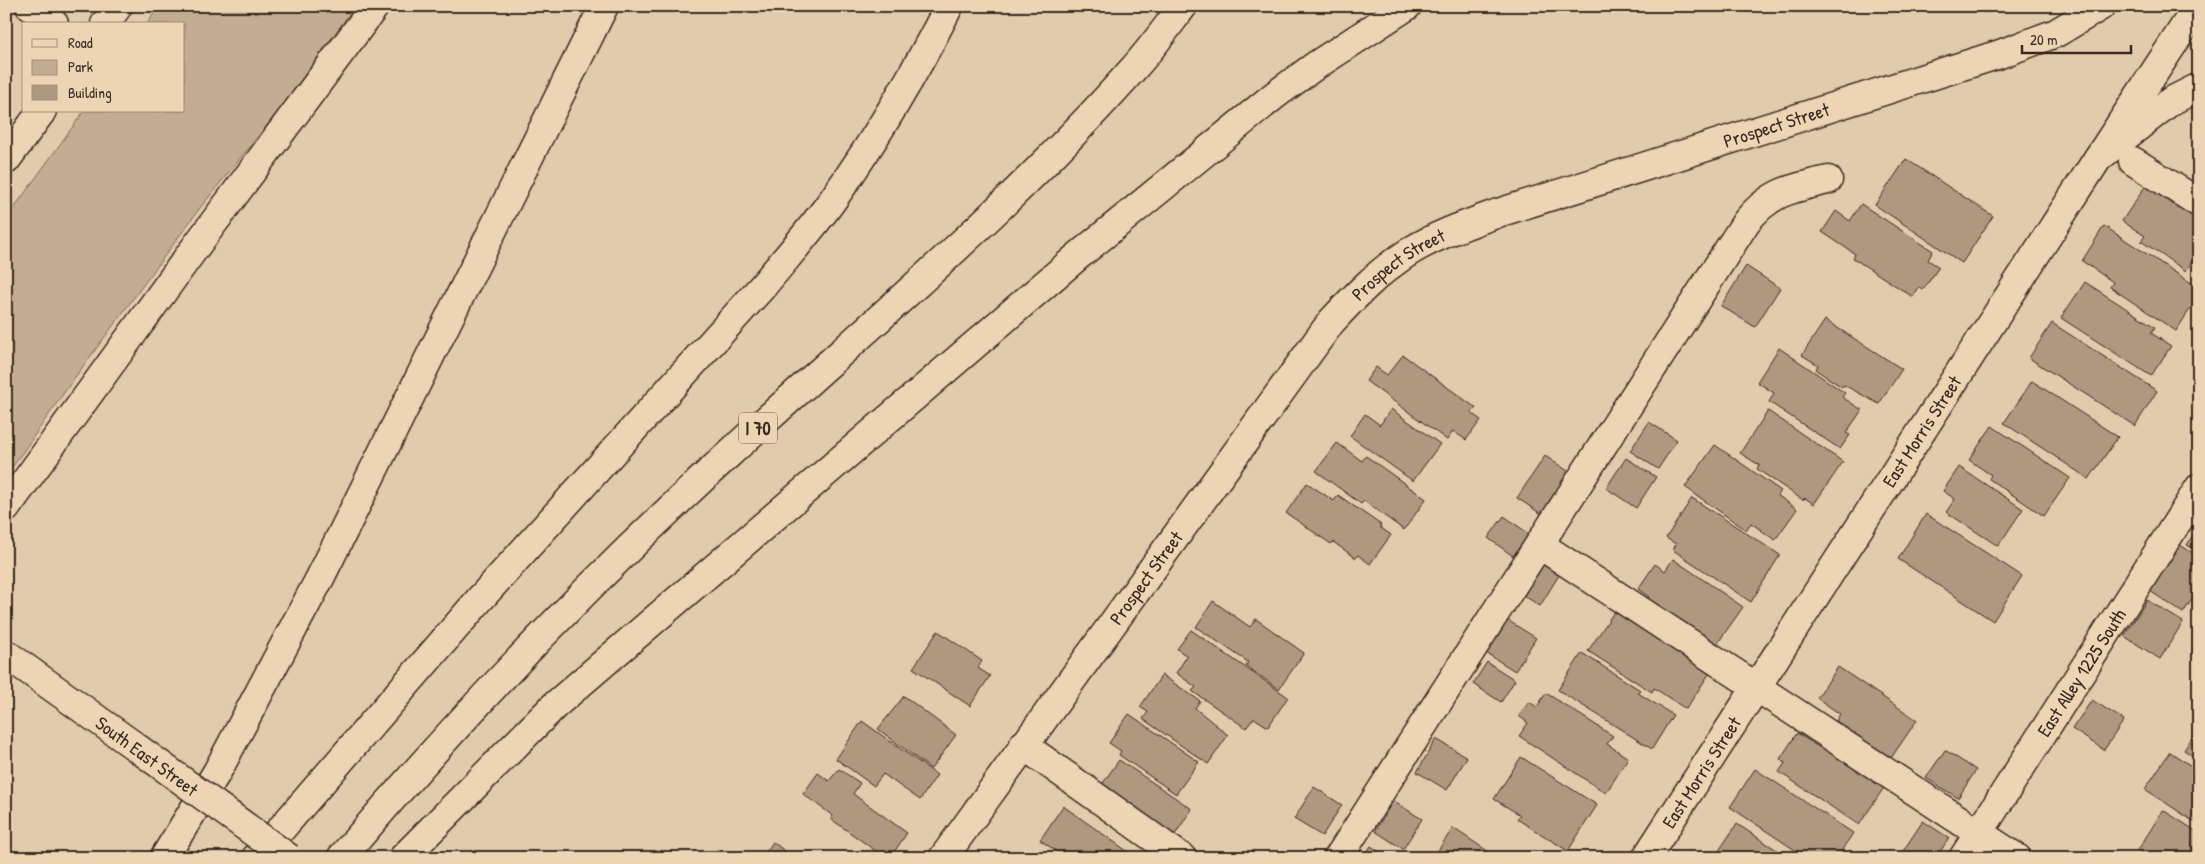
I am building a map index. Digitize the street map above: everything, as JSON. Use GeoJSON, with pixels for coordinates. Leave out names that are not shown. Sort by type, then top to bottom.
{"type":"FeatureCollection","features":[{"type":"Feature","properties":{"kind":"main road"},"geometry":{"type":"LineString","coordinates":[[30,6],[51,22]]}},
{"type":"Feature","properties":{"kind":"main road"},"geometry":{"type":"LineString","coordinates":[[106,22],[118,6]]}},
{"type":"Feature","properties":{"kind":"main road"},"geometry":{"type":"LineString","coordinates":[[6,508],[194,249],[375,6]]}},
{"type":"Feature","properties":{"kind":"main road"},"geometry":{"type":"LineString","coordinates":[[164,858],[217,772],[320,578],[604,6]]}},
{"type":"Feature","properties":{"kind":"main road"},"geometry":{"type":"LineString","coordinates":[[256,858],[480,599],[712,343],[787,257],[833,200],[877,134],[914,74],[949,6]]}},
{"type":"Feature","properties":{"kind":"main road","name":"I 70"},"geometry":{"type":"LineString","coordinates":[[341,858],[541,635],[712,470],[1068,141],[1136,66],[1183,6]]}},
{"type":"Feature","properties":{"kind":"main road"},"geometry":{"type":"LineString","coordinates":[[403,858],[554,706],[1078,256],[1275,95],[1315,66],[1407,6]]}},
{"type":"Feature","properties":{"kind":"main road","name":"Prospect Street"},"geometry":{"type":"LineString","coordinates":[[943,858],[1331,322],[1372,279],[1410,251],[1448,232],[1498,213],[2000,54],[2056,33],[2101,6]]}},
{"type":"Feature","properties":{"kind":"main road","name":"East Morris Street"},"geometry":{"type":"LineString","coordinates":[[1646,858],[2198,6]]}},
{"type":"Feature","properties":{"kind":"main road"},"geometry":{"type":"LineString","coordinates":[[2098,158],[2171,101],[2199,87]]}},
{"type":"Feature","properties":{"kind":"main road"},"geometry":{"type":"LineString","coordinates":[[6,160],[41,112]]}},
{"type":"Feature","properties":{"kind":"main road"},"geometry":{"type":"LineString","coordinates":[[2133,161],[2199,203]]}},
{"type":"Feature","properties":{"kind":"main road"},"geometry":{"type":"LineString","coordinates":[[1338,858],[1746,222],[1759,207],[1782,191],[1828,180]]}},
{"type":"Feature","properties":{"kind":"main road","name":"East Alley 1225 South"},"geometry":{"type":"LineString","coordinates":[[1963,858],[2199,488]]}},
{"type":"Feature","properties":{"kind":"main road"},"geometry":{"type":"LineString","coordinates":[[1540,545],[2017,858]]}},
{"type":"Feature","properties":{"kind":"main road","name":"South East Street"},"geometry":{"type":"LineString","coordinates":[[6,654],[289,858]]}},
{"type":"Feature","properties":{"kind":"main road"},"geometry":{"type":"LineString","coordinates":[[1023,745],[1182,858]]}},
{"type":"Feature","properties":{"kind":"green space"},"geometry":{"type":"Polygon","coordinates":[[[159,6],[355,6],[277,113],[200,208],[73,380],[6,476],[6,219],[83,112],[185,112],[185,22],[148,22],[159,6]]]}},
{"type":"Feature","properties":{"kind":"building"},"geometry":{"type":"Polygon","coordinates":[[[1906,159],[1993,216],[1962,263],[1875,205],[1906,159]]]}},
{"type":"Feature","properties":{"kind":"building"},"geometry":{"type":"Polygon","coordinates":[[[2146,185],[2199,219],[2199,255],[2197,253],[2186,271],[2141,241],[2145,236],[2122,221],[2146,185]]]}},
{"type":"Feature","properties":{"kind":"building"},"geometry":{"type":"Polygon","coordinates":[[[1861,204],[1933,251],[1928,260],[1939,267],[1923,290],[1919,287],[1913,297],[1853,258],[1855,254],[1822,232],[1836,211],[1850,221],[1861,204]]]}},
{"type":"Feature","properties":{"kind":"building"},"geometry":{"type":"Polygon","coordinates":[[[2104,226],[2199,288],[2199,295],[2176,331],[2110,287],[2113,282],[2082,261],[2104,226]]]}},
{"type":"Feature","properties":{"kind":"building"},"geometry":{"type":"Polygon","coordinates":[[[1746,266],[1780,288],[1755,327],[1721,306],[1746,266]]]}},
{"type":"Feature","properties":{"kind":"building"},"geometry":{"type":"Polygon","coordinates":[[[2085,282],[2155,327],[2151,333],[2171,346],[2151,376],[2061,318],[2085,282]]]}},
{"type":"Feature","properties":{"kind":"building"},"geometry":{"type":"Polygon","coordinates":[[[1825,320],[1902,369],[1879,404],[1844,385],[1842,387],[1816,370],[1818,365],[1802,355],[1825,320]]]}},
{"type":"Feature","properties":{"kind":"building"},"geometry":{"type":"Polygon","coordinates":[[[2052,323],[2157,391],[2135,426],[2029,358],[2052,323]]]}},
{"type":"Feature","properties":{"kind":"building"},"geometry":{"type":"Polygon","coordinates":[[[1779,348],[1845,393],[1842,397],[1862,410],[1846,433],[1850,435],[1840,449],[1769,402],[1774,393],[1757,382],[1779,348]]]}},
{"type":"Feature","properties":{"kind":"building"},"geometry":{"type":"Polygon","coordinates":[[[1403,355],[1476,408],[1471,413],[1481,420],[1466,440],[1453,431],[1447,440],[1366,381],[1376,367],[1387,375],[1403,355]]]}},
{"type":"Feature","properties":{"kind":"building"},"geometry":{"type":"Polygon","coordinates":[[[2032,381],[2118,437],[2089,479],[2004,423],[2032,381]]]}},
{"type":"Feature","properties":{"kind":"building"},"geometry":{"type":"Polygon","coordinates":[[[1391,409],[1440,444],[1413,481],[1350,436],[1365,414],[1380,425],[1391,409]]]}},
{"type":"Feature","properties":{"kind":"building"},"geometry":{"type":"Polygon","coordinates":[[[1768,411],[1843,462],[1814,504],[1805,498],[1803,500],[1757,469],[1759,465],[1740,453],[1768,411]]]}},
{"type":"Feature","properties":{"kind":"building"},"geometry":{"type":"Polygon","coordinates":[[[1649,422],[1677,440],[1658,469],[1630,451],[1649,422]]]}},
{"type":"Feature","properties":{"kind":"building"},"geometry":{"type":"Polygon","coordinates":[[[1992,426],[2070,478],[2044,516],[1989,479],[1991,475],[1969,460],[1992,426]]]}},
{"type":"Feature","properties":{"kind":"building"},"geometry":{"type":"Polygon","coordinates":[[[1337,443],[1362,461],[1366,456],[1426,499],[1404,530],[1364,501],[1361,504],[1316,471],[1337,443]]]}},
{"type":"Feature","properties":{"kind":"building"},"geometry":{"type":"Polygon","coordinates":[[[1715,445],[1781,491],[1777,495],[1797,509],[1775,540],[1751,523],[1746,530],[1685,487],[1715,445]]]}},
{"type":"Feature","properties":{"kind":"building"},"geometry":{"type":"Polygon","coordinates":[[[1545,456],[1571,473],[1543,515],[1517,498],[1545,456]]]}},
{"type":"Feature","properties":{"kind":"building"},"geometry":{"type":"Polygon","coordinates":[[[1626,458],[1656,477],[1636,508],[1606,488],[1626,458]]]}},
{"type":"Feature","properties":{"kind":"building"},"geometry":{"type":"Polygon","coordinates":[[[1959,467],[2023,509],[1998,546],[1946,512],[1955,499],[1943,491],[1959,467]]]}},
{"type":"Feature","properties":{"kind":"building"},"geometry":{"type":"Polygon","coordinates":[[[1307,483],[1334,501],[1338,495],[1381,525],[1380,527],[1391,535],[1370,564],[1358,555],[1356,558],[1333,542],[1331,544],[1286,513],[1307,483]]]}},
{"type":"Feature","properties":{"kind":"building"},"geometry":{"type":"Polygon","coordinates":[[[1692,498],[1780,555],[1751,602],[1673,550],[1676,544],[1666,538],[1692,498]]]}},
{"type":"Feature","properties":{"kind":"building"},"geometry":{"type":"Polygon","coordinates":[[[1926,514],[2022,576],[1993,621],[1898,559],[1926,514]]]}},
{"type":"Feature","properties":{"kind":"building"},"geometry":{"type":"Polygon","coordinates":[[[1504,516],[1529,534],[1513,556],[1488,538],[1504,516]]]}},
{"type":"Feature","properties":{"kind":"building"},"geometry":{"type":"Polygon","coordinates":[[[2199,527],[2199,552],[2187,545],[2199,527]]]}},
{"type":"Feature","properties":{"kind":"building"},"geometry":{"type":"Polygon","coordinates":[[[2180,545],[2199,557],[2199,589],[2183,613],[2150,591],[2180,545]]]}},
{"type":"Feature","properties":{"kind":"building"},"geometry":{"type":"Polygon","coordinates":[[[1673,559],[1743,607],[1717,644],[1705,636],[1702,640],[1646,602],[1649,597],[1638,589],[1655,564],[1665,571],[1673,559]]]}},
{"type":"Feature","properties":{"kind":"building"},"geometry":{"type":"Polygon","coordinates":[[[1538,561],[1559,575],[1540,606],[1517,591],[1538,561]]]}},
{"type":"Feature","properties":{"kind":"building"},"geometry":{"type":"Polygon","coordinates":[[[2147,600],[2183,622],[2160,659],[2124,636],[2147,600]]]}},
{"type":"Feature","properties":{"kind":"building"},"geometry":{"type":"Polygon","coordinates":[[[1213,601],[1250,627],[1256,619],[1304,653],[1279,689],[1246,666],[1248,662],[1196,627],[1213,601]]]}},
{"type":"Feature","properties":{"kind":"building"},"geometry":{"type":"Polygon","coordinates":[[[1616,609],[1711,671],[1686,709],[1654,688],[1652,692],[1588,651],[1616,609]]]}},
{"type":"Feature","properties":{"kind":"building"},"geometry":{"type":"Polygon","coordinates":[[[1504,618],[1536,638],[1515,671],[1483,651],[1504,618]]]}},
{"type":"Feature","properties":{"kind":"building"},"geometry":{"type":"Polygon","coordinates":[[[1191,630],[1288,697],[1268,727],[1254,718],[1246,728],[1192,691],[1196,687],[1176,673],[1187,656],[1177,649],[1191,630]]]}},
{"type":"Feature","properties":{"kind":"building"},"geometry":{"type":"Polygon","coordinates":[[[938,631],[982,661],[978,668],[990,676],[970,706],[913,668],[938,631]]]}},
{"type":"Feature","properties":{"kind":"building"},"geometry":{"type":"Polygon","coordinates":[[[1582,653],[1640,690],[1638,693],[1673,715],[1652,749],[1558,690],[1582,653]]]}},
{"type":"Feature","properties":{"kind":"building"},"geometry":{"type":"Polygon","coordinates":[[[1487,662],[1515,680],[1501,702],[1473,684],[1487,662]]]}},
{"type":"Feature","properties":{"kind":"building"},"geometry":{"type":"Polygon","coordinates":[[[1838,667],[1917,720],[1891,758],[1836,721],[1840,714],[1817,698],[1838,667]]]}},
{"type":"Feature","properties":{"kind":"building"},"geometry":{"type":"Polygon","coordinates":[[[1162,675],[1200,701],[1195,708],[1228,735],[1208,764],[1143,719],[1148,712],[1140,707],[1162,675]]]}},
{"type":"Feature","properties":{"kind":"building"},"geometry":{"type":"Polygon","coordinates":[[[1546,693],[1613,736],[1607,744],[1628,758],[1606,793],[1519,736],[1528,723],[1519,716],[1529,702],[1537,707],[1546,693]]]}},
{"type":"Feature","properties":{"kind":"building"},"geometry":{"type":"Polygon","coordinates":[[[904,696],[956,735],[931,769],[878,729],[904,696]]]}},
{"type":"Feature","properties":{"kind":"building"},"geometry":{"type":"Polygon","coordinates":[[[2092,700],[2124,720],[2104,750],[2072,729],[2092,700]]]}},
{"type":"Feature","properties":{"kind":"building"},"geometry":{"type":"Polygon","coordinates":[[[1129,714],[1199,762],[1176,794],[1119,755],[1121,751],[1109,743],[1129,714]]]}},
{"type":"Feature","properties":{"kind":"building"},"geometry":{"type":"Polygon","coordinates":[[[862,721],[937,775],[920,800],[883,774],[874,786],[836,759],[862,721]]]}},
{"type":"Feature","properties":{"kind":"building"},"geometry":{"type":"Polygon","coordinates":[[[2199,727],[2199,760],[2184,750],[2199,727]]]}},
{"type":"Feature","properties":{"kind":"building"},"geometry":{"type":"Polygon","coordinates":[[[1797,733],[1820,748],[1823,744],[1885,786],[1859,825],[1779,772],[1785,763],[1780,759],[1797,733]]]}},
{"type":"Feature","properties":{"kind":"building"},"geometry":{"type":"Polygon","coordinates":[[[1436,739],[1467,757],[1447,790],[1417,772],[1436,739]]]}},
{"type":"Feature","properties":{"kind":"building"},"geometry":{"type":"Polygon","coordinates":[[[1945,750],[1976,770],[1958,798],[1926,778],[1945,750]]]}},
{"type":"Feature","properties":{"kind":"building"},"geometry":{"type":"Polygon","coordinates":[[[2170,752],[2199,771],[2199,825],[2145,789],[2170,752]]]}},
{"type":"Feature","properties":{"kind":"building"},"geometry":{"type":"Polygon","coordinates":[[[1521,757],[1597,805],[1568,851],[1517,819],[1520,815],[1494,799],[1521,757]]]}},
{"type":"Feature","properties":{"kind":"building"},"geometry":{"type":"Polygon","coordinates":[[[1119,760],[1192,809],[1170,842],[1096,793],[1119,760]]]}},
{"type":"Feature","properties":{"kind":"building"},"geometry":{"type":"Polygon","coordinates":[[[839,769],[860,783],[853,794],[907,833],[892,855],[884,850],[880,854],[831,819],[833,816],[803,794],[818,773],[829,781],[839,769]]]}},
{"type":"Feature","properties":{"kind":"building"},"geometry":{"type":"Polygon","coordinates":[[[1755,769],[1853,833],[1837,858],[1807,858],[1730,807],[1755,769]]]}},
{"type":"Feature","properties":{"kind":"building"},"geometry":{"type":"Polygon","coordinates":[[[1314,787],[1342,805],[1322,836],[1294,819],[1314,787]]]}},
{"type":"Feature","properties":{"kind":"building"},"geometry":{"type":"Polygon","coordinates":[[[1393,801],[1422,819],[1403,849],[1375,831],[1393,801]]]}},
{"type":"Feature","properties":{"kind":"building"},"geometry":{"type":"Polygon","coordinates":[[[1063,806],[1137,858],[1066,858],[1040,840],[1063,806]]]}},
{"type":"Feature","properties":{"kind":"building"},"geometry":{"type":"Polygon","coordinates":[[[2163,810],[2199,833],[2199,858],[2149,858],[2138,850],[2163,810]]]}},
{"type":"Feature","properties":{"kind":"building"},"geometry":{"type":"Polygon","coordinates":[[[1923,821],[1949,838],[1936,858],[1907,858],[1901,854],[1923,821]]]}},
{"type":"Feature","properties":{"kind":"building"},"geometry":{"type":"Polygon","coordinates":[[[1737,824],[1789,858],[1714,858],[1737,824]]]}},
{"type":"Feature","properties":{"kind":"building"},"geometry":{"type":"Polygon","coordinates":[[[1453,828],[1498,858],[1433,858],[1453,828]]]}},
{"type":"Feature","properties":{"kind":"building"},"geometry":{"type":"Polygon","coordinates":[[[773,842],[794,858],[762,858],[773,842]]]}},
{"type":"Feature","properties":{"kind":"building"},"geometry":{"type":"Polygon","coordinates":[[[1371,846],[1388,858],[1363,858],[1371,846]]]}}]}
